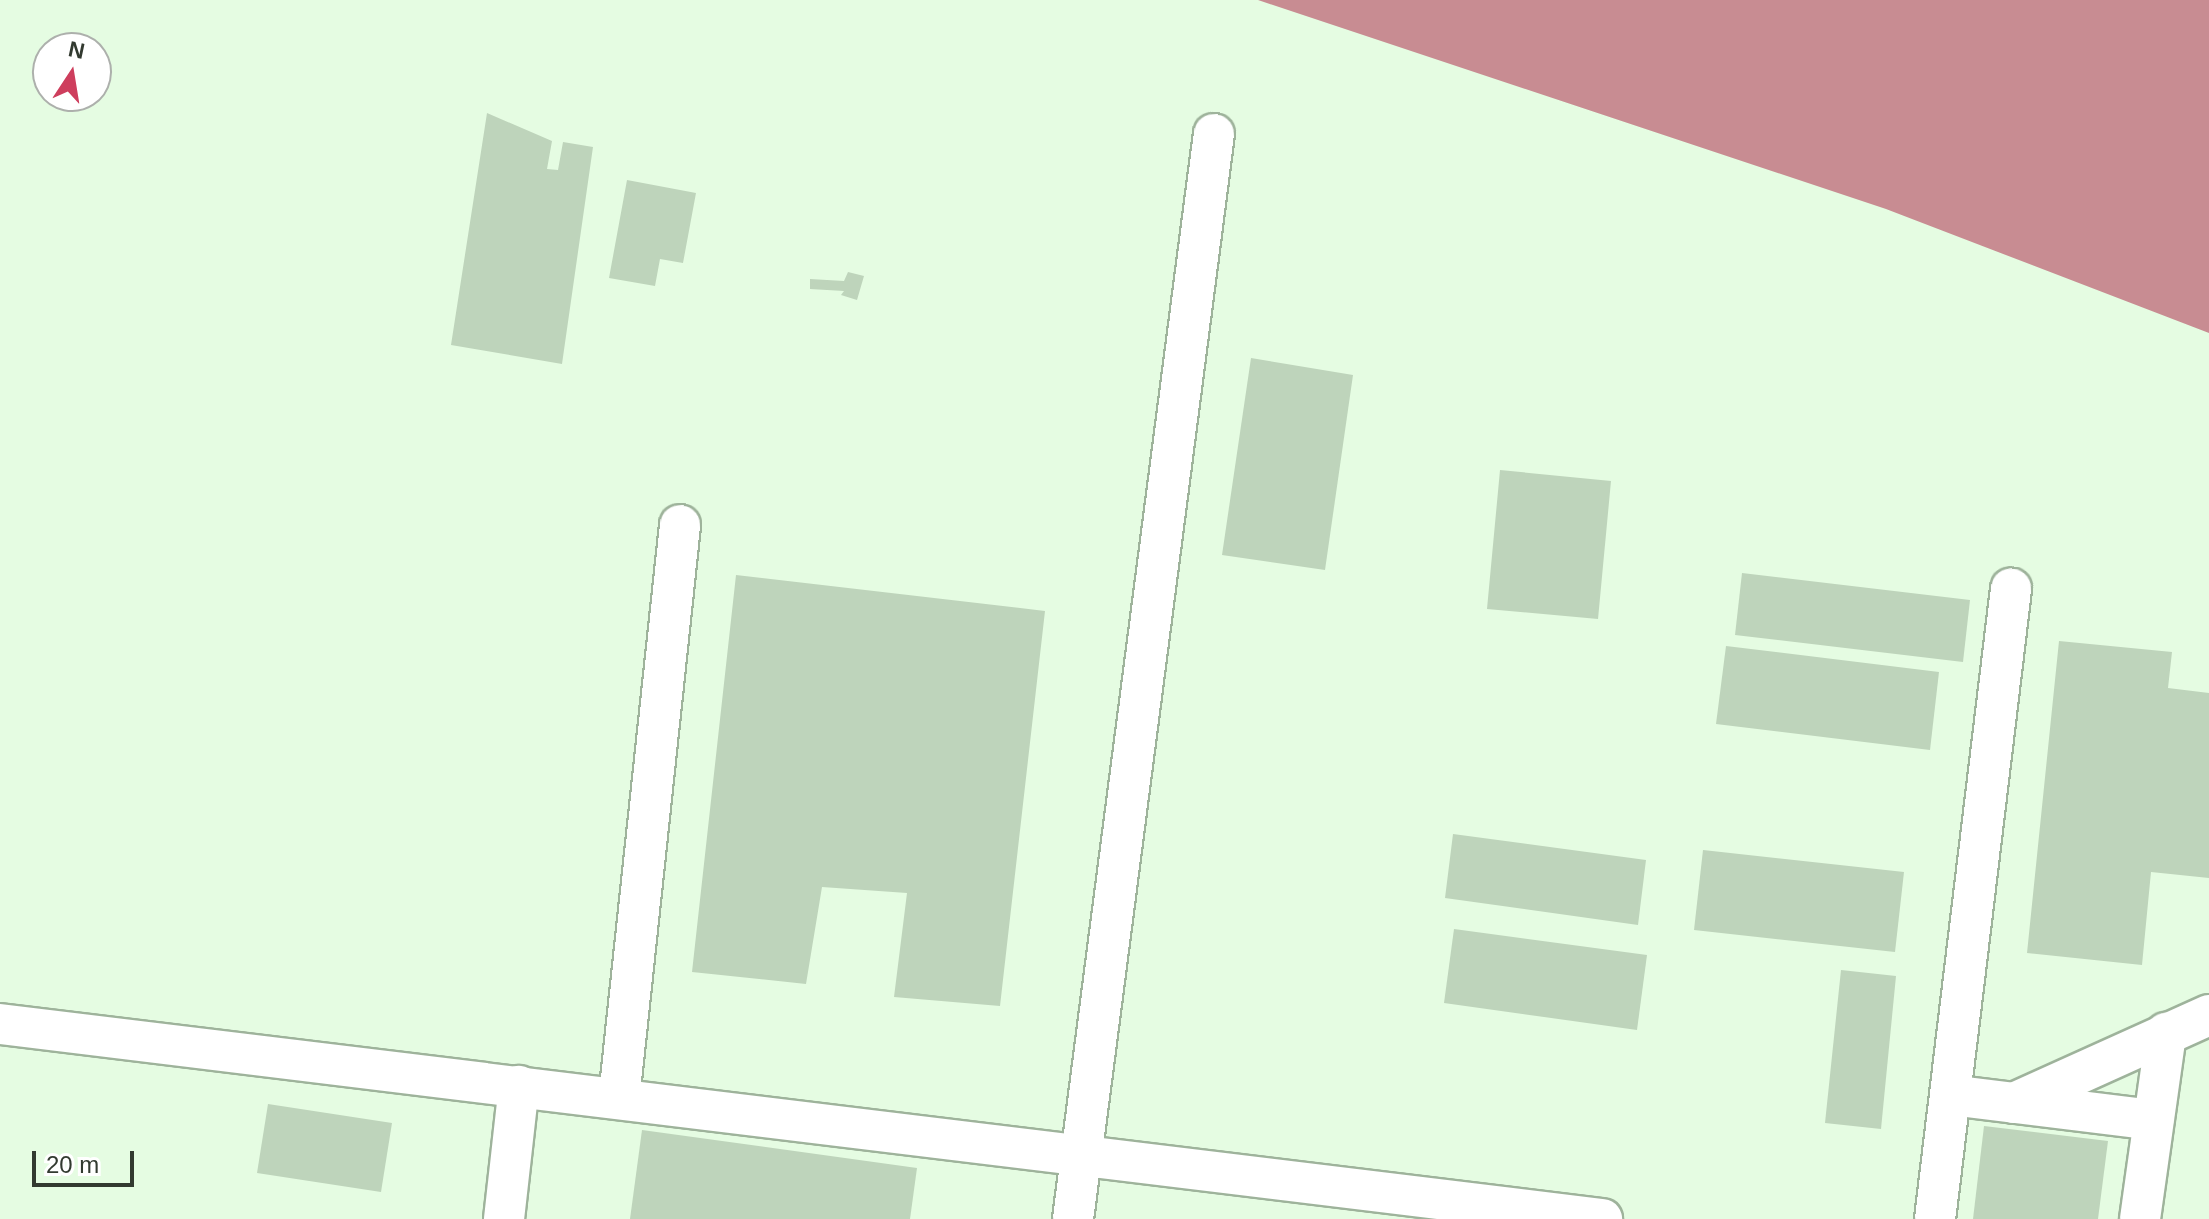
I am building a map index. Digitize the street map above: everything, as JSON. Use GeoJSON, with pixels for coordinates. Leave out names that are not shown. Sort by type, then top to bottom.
{"type":"FeatureCollection","features":[{"type":"Feature","properties":{"kind":"street"},"geometry":{"type":"LineString","coordinates":[[1073,1219],[1214,134]]}},
{"type":"Feature","properties":{"kind":"street"},"geometry":{"type":"LineString","coordinates":[[619,1098],[680,525]]}},
{"type":"Feature","properties":{"kind":"street"},"geometry":{"type":"LineString","coordinates":[[1935,1219],[2011,589]]}},
{"type":"Feature","properties":{"kind":"street"},"geometry":{"type":"LineString","coordinates":[[2014,1103],[2209,1015]]}},
{"type":"Feature","properties":{"kind":"street"},"geometry":{"type":"LineString","coordinates":[[0,1024],[1081,1153],[1602,1219]]}},
{"type":"Feature","properties":{"kind":"street"},"geometry":{"type":"LineString","coordinates":[[2140,1219],[2166,1033]]}},
{"type":"Feature","properties":{"kind":"street"},"geometry":{"type":"LineString","coordinates":[[504,1219],[519,1086]]}},
{"type":"Feature","properties":{"kind":"street"},"geometry":{"type":"LineString","coordinates":[[1950,1095],[2153,1120]]}},
{"type":"Feature","properties":{"kind":"shaded area"},"geometry":{"type":"Polygon","coordinates":[[[1258,0],[2209,0],[2209,333],[1886,209],[1258,0]]]}},
{"type":"Feature","properties":{"kind":"building"},"geometry":{"type":"Polygon","coordinates":[[[487,113],[552,141],[547,169],[558,170],[563,142],[593,147],[562,364],[451,345],[487,113]]]}},
{"type":"Feature","properties":{"kind":"building"},"geometry":{"type":"Polygon","coordinates":[[[627,180],[696,193],[683,263],[660,259],[655,286],[609,278],[627,180]]]}},
{"type":"Feature","properties":{"kind":"building"},"geometry":{"type":"Polygon","coordinates":[[[848,272],[864,276],[857,300],[841,295],[844,291],[810,289],[810,279],[844,281],[848,272]]]}},
{"type":"Feature","properties":{"kind":"building"},"geometry":{"type":"Polygon","coordinates":[[[1251,358],[1353,375],[1325,570],[1222,555],[1251,358]]]}},
{"type":"Feature","properties":{"kind":"building"},"geometry":{"type":"Polygon","coordinates":[[[1500,470],[1611,481],[1598,619],[1487,609],[1500,470]]]}},
{"type":"Feature","properties":{"kind":"building"},"geometry":{"type":"Polygon","coordinates":[[[1742,573],[1970,600],[1963,662],[1735,635],[1742,573]]]}},
{"type":"Feature","properties":{"kind":"building"},"geometry":{"type":"Polygon","coordinates":[[[736,575],[1045,611],[1000,1006],[894,997],[907,893],[822,887],[806,984],[692,972],[736,575]]]}},
{"type":"Feature","properties":{"kind":"building"},"geometry":{"type":"Polygon","coordinates":[[[2059,641],[2172,652],[2168,688],[2209,693],[2209,878],[2151,872],[2142,965],[2027,953],[2059,641]]]}},
{"type":"Feature","properties":{"kind":"building"},"geometry":{"type":"Polygon","coordinates":[[[1726,646],[1939,672],[1930,750],[1716,724],[1726,646]]]}},
{"type":"Feature","properties":{"kind":"building"},"geometry":{"type":"Polygon","coordinates":[[[1453,834],[1646,860],[1638,925],[1445,898],[1453,834]]]}},
{"type":"Feature","properties":{"kind":"building"},"geometry":{"type":"Polygon","coordinates":[[[1703,850],[1904,872],[1895,952],[1694,930],[1703,850]]]}},
{"type":"Feature","properties":{"kind":"building"},"geometry":{"type":"Polygon","coordinates":[[[1454,929],[1647,955],[1637,1030],[1444,1003],[1454,929]]]}},
{"type":"Feature","properties":{"kind":"building"},"geometry":{"type":"Polygon","coordinates":[[[1841,970],[1896,976],[1881,1129],[1825,1123],[1841,970]]]}},
{"type":"Feature","properties":{"kind":"building"},"geometry":{"type":"Polygon","coordinates":[[[268,1104],[392,1123],[381,1192],[257,1173],[268,1104]]]}},
{"type":"Feature","properties":{"kind":"building"},"geometry":{"type":"Polygon","coordinates":[[[1984,1126],[2108,1141],[2098,1219],[1973,1219],[1984,1126]]]}},
{"type":"Feature","properties":{"kind":"building"},"geometry":{"type":"Polygon","coordinates":[[[642,1130],[917,1168],[910,1219],[630,1219],[642,1130]]]}}]}
